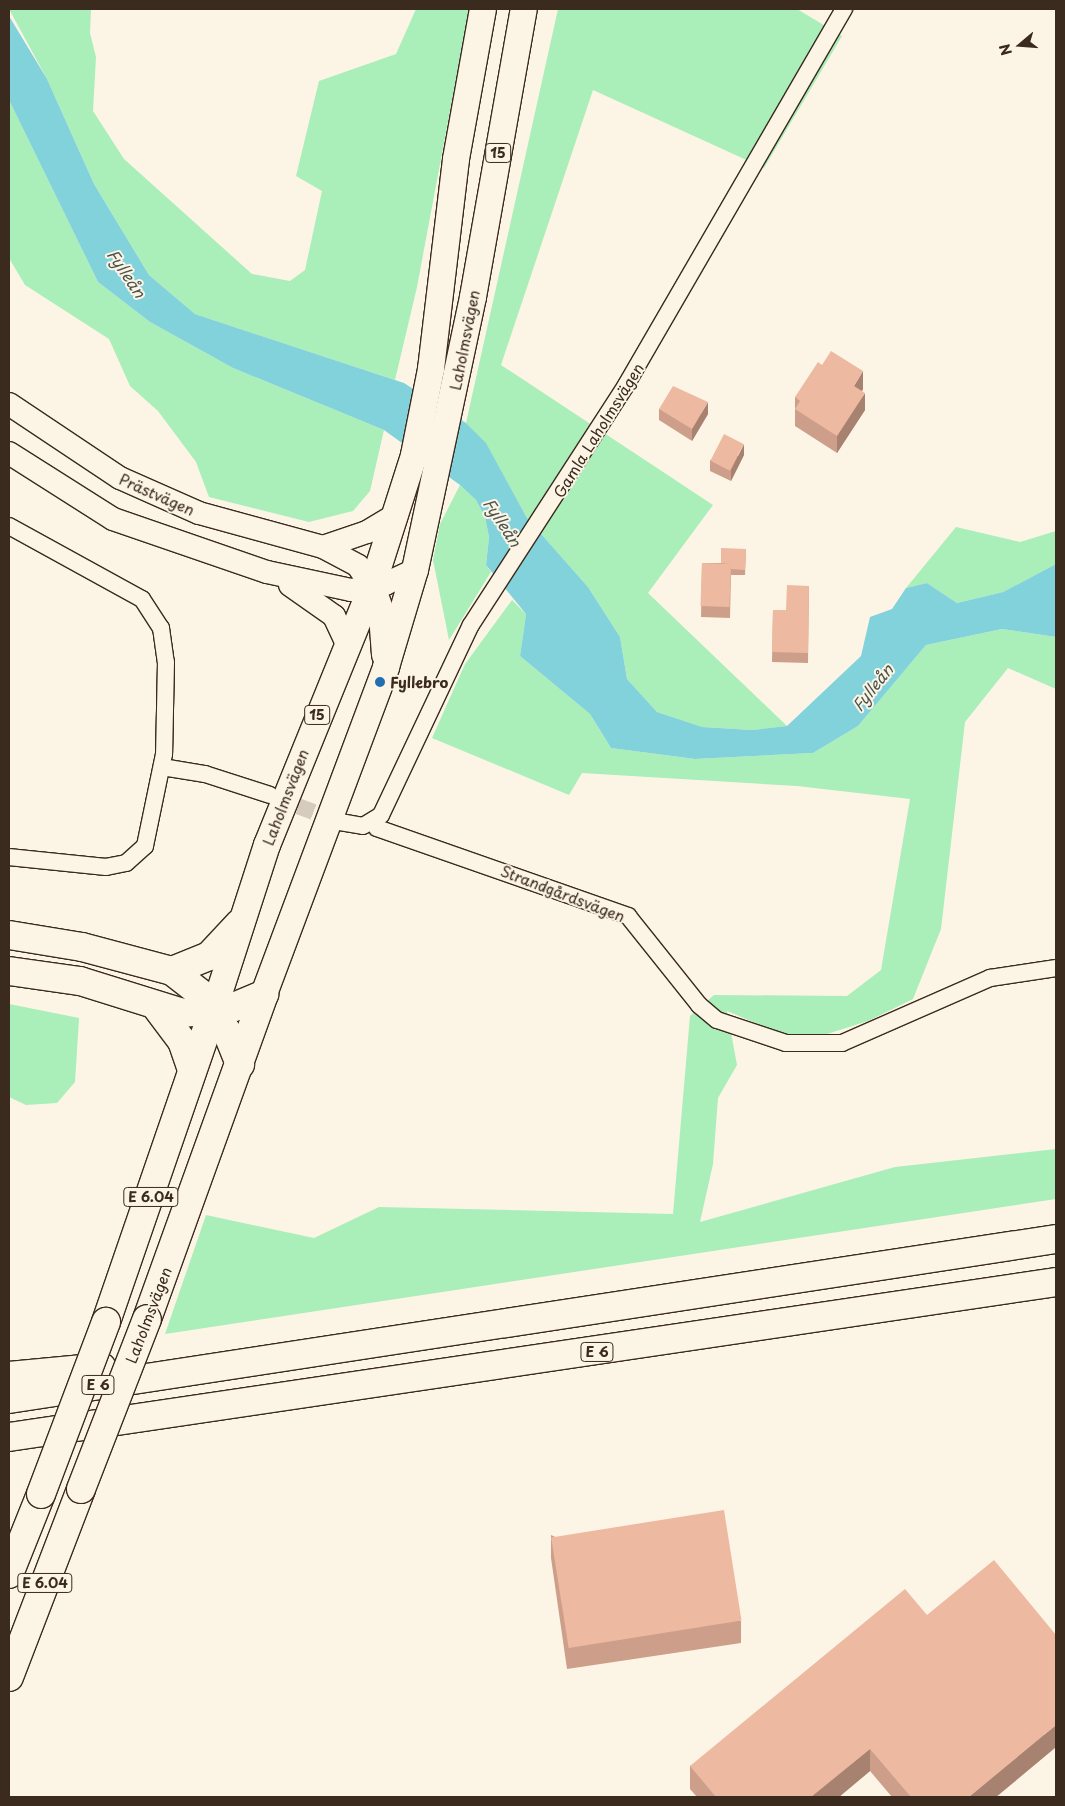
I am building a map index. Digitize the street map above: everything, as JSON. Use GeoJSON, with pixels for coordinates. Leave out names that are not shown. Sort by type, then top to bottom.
{"type":"FeatureCollection","features":[{"type":"Feature","properties":{"kind":"highway"},"geometry":{"type":"LineString","coordinates":[[172,971],[209,956],[240,923]]}},
{"type":"Feature","properties":{"kind":"highway"},"geometry":{"type":"LineString","coordinates":[[9,935],[82,947],[172,971],[203,995],[212,1012],[227,1032],[240,1065]]}},
{"type":"Feature","properties":{"kind":"highway"},"geometry":{"type":"LineString","coordinates":[[9,971],[80,980],[183,1013],[212,1012],[264,994]]}},
{"type":"Feature","properties":{"kind":"highway","name":"Laholmsvägen"},"geometry":{"type":"LineString","coordinates":[[9,1676],[147,1318],[240,1065],[264,994]]}},
{"type":"Feature","properties":{"kind":"highway"},"geometry":{"type":"LineString","coordinates":[[155,1005],[182,1041],[192,1070]]}},
{"type":"Feature","properties":{"kind":"highway","name":"Laholmsvägen"},"geometry":{"type":"LineString","coordinates":[[9,1574],[106,1322],[212,1012]]}},
{"type":"Feature","properties":{"kind":"highway","name":"E 6"},"geometry":{"type":"LineString","coordinates":[[9,1399],[1056,1239]]}},
{"type":"Feature","properties":{"kind":"highway","name":"E 6"},"geometry":{"type":"LineString","coordinates":[[9,1437],[1056,1282]]}},
{"type":"Feature","properties":{"kind":"highway"},"geometry":{"type":"LineString","coordinates":[[9,1376],[306,1340],[345,1349]]}},
{"type":"Feature","properties":{"kind":"highway"},"geometry":{"type":"LineString","coordinates":[[9,1441],[36,1433]]}},
{"type":"Feature","properties":{"kind":"main road","name":"Laholmsvägen"},"geometry":{"type":"LineString","coordinates":[[212,1012],[240,923],[347,644],[372,588],[397,514],[425,398],[442,283],[456,159],[483,9]]}},
{"type":"Feature","properties":{"kind":"main road","name":"Laholmsvägen"},"geometry":{"type":"LineString","coordinates":[[264,994],[386,667],[415,570],[428,520],[473,298],[524,9]]}},
{"type":"Feature","properties":{"kind":"main road","name":"Laholmsvägen"},"geometry":{"type":"LineString","coordinates":[[372,588],[382,615],[386,667]]}},
{"type":"Feature","properties":{"kind":"street","name":"Gamla Laholmsvägen"},"geometry":{"type":"LineString","coordinates":[[373,822],[388,801],[448,670],[488,598],[545,516],[626,385],[844,9]]}},
{"type":"Feature","properties":{"kind":"street","name":"Prästvägen"},"geometry":{"type":"LineString","coordinates":[[9,404],[83,457],[162,498],[235,525],[323,547],[358,566],[372,588]]}},
{"type":"Feature","properties":{"kind":"street"},"geometry":{"type":"LineString","coordinates":[[9,453],[113,519],[267,572],[336,589],[372,588],[415,570]]}},
{"type":"Feature","properties":{"kind":"street"},"geometry":{"type":"LineString","coordinates":[[323,547],[367,532],[397,514]]}},
{"type":"Feature","properties":{"kind":"street"},"geometry":{"type":"LineString","coordinates":[[9,526],[142,599],[161,628],[166,662],[162,767],[148,837],[126,863],[106,867],[9,857]]}},
{"type":"Feature","properties":{"kind":"street"},"geometry":{"type":"LineString","coordinates":[[267,572],[324,606],[334,616],[347,644]]}},
{"type":"Feature","properties":{"kind":"street"},"geometry":{"type":"LineString","coordinates":[[162,767],[206,774],[270,796]]}},
{"type":"Feature","properties":{"kind":"street"},"geometry":{"type":"LineString","coordinates":[[340,822],[363,826],[373,822]]}},
{"type":"Feature","properties":{"kind":"street","name":"Strandgårdsvägen"},"geometry":{"type":"LineString","coordinates":[[373,822],[377,828],[628,916],[699,1005],[718,1020],[786,1042],[842,1043],[990,978],[1056,968]]}},
{"type":"Feature","properties":{"kind":"green space"},"geometry":{"type":"Polygon","coordinates":[[[9,9],[91,9],[90,33],[96,57],[93,111],[124,159],[252,274],[290,281],[305,270],[322,191],[296,176],[319,81],[396,54],[416,9],[469,9],[417,287],[395,380],[195,314],[149,275],[94,184],[47,79],[9,9]]]}},
{"type":"Feature","properties":{"kind":"green space"},"geometry":{"type":"Polygon","coordinates":[[[558,9],[797,9],[842,36],[764,168],[593,90],[501,365],[713,505],[648,593],[787,726],[752,730],[701,727],[657,712],[627,679],[620,637],[588,587],[527,518],[486,444],[466,423],[558,9]]]}},
{"type":"Feature","properties":{"kind":"green space"},"geometry":{"type":"Polygon","coordinates":[[[9,100],[98,282],[150,322],[233,368],[384,430],[370,491],[353,511],[309,522],[209,497],[196,462],[158,411],[130,386],[109,339],[25,285],[9,258],[9,100]]]}},
{"type":"Feature","properties":{"kind":"green space"},"geometry":{"type":"Polygon","coordinates":[[[460,485],[476,500],[485,517],[489,537],[486,565],[491,572],[449,640],[433,560],[440,524],[460,485]]]}},
{"type":"Feature","properties":{"kind":"green space"},"geometry":{"type":"Polygon","coordinates":[[[956,527],[1020,542],[1056,531],[1056,564],[1003,592],[957,603],[927,583],[906,588],[956,527]]]}},
{"type":"Feature","properties":{"kind":"green space"},"geometry":{"type":"Polygon","coordinates":[[[512,600],[526,614],[520,656],[590,714],[611,748],[695,759],[813,753],[858,726],[926,645],[1002,629],[1056,637],[1056,689],[1008,668],[965,722],[941,929],[913,999],[868,1021],[827,1034],[782,1034],[727,1011],[737,1065],[718,1098],[713,1164],[700,1222],[895,1167],[1056,1149],[1056,1199],[165,1334],[206,1215],[314,1238],[379,1207],[673,1214],[690,1016],[714,995],[847,996],[881,970],[910,799],[797,786],[582,773],[569,795],[432,738],[465,664],[512,600]]]}},
{"type":"Feature","properties":{"kind":"green space"},"geometry":{"type":"Polygon","coordinates":[[[9,1004],[79,1018],[75,1082],[57,1103],[26,1105],[9,1097],[9,1004]]]}},
{"type":"Feature","properties":{"kind":"water","name":"Fylleån"},"geometry":{"type":"Polygon","coordinates":[[[9,16],[47,79],[94,184],[149,275],[195,314],[404,383],[466,423],[486,443],[527,518],[588,587],[620,637],[627,679],[657,712],[702,727],[752,730],[787,726],[861,656],[870,617],[892,609],[906,588],[927,583],[957,603],[1003,592],[1056,564],[1056,637],[1002,629],[926,645],[858,726],[813,753],[695,759],[611,748],[590,714],[520,656],[526,614],[486,565],[489,537],[485,517],[476,500],[460,485],[384,430],[233,368],[150,322],[98,282],[9,100],[9,16]]]}},
{"type":"Feature","properties":{"kind":"building"},"geometry":{"type":"Polygon","coordinates":[[[831,351],[863,371],[854,386],[865,393],[837,436],[795,409],[800,401],[795,397],[818,362],[822,365],[831,351]]]}},
{"type":"Feature","properties":{"kind":"building"},"geometry":{"type":"Polygon","coordinates":[[[673,386],[708,402],[692,429],[659,409],[673,386]]]}},
{"type":"Feature","properties":{"kind":"building"},"geometry":{"type":"Polygon","coordinates":[[[724,434],[744,444],[730,471],[710,461],[724,434]]]}},
{"type":"Feature","properties":{"kind":"building"},"geometry":{"type":"Polygon","coordinates":[[[721,548],[746,549],[745,570],[731,569],[731,564],[721,563],[721,548]]]}},
{"type":"Feature","properties":{"kind":"building"},"geometry":{"type":"Polygon","coordinates":[[[702,563],[731,564],[729,607],[700,606],[702,563]]]}},
{"type":"Feature","properties":{"kind":"building"},"geometry":{"type":"Polygon","coordinates":[[[787,585],[809,586],[808,653],[772,652],[773,610],[786,610],[787,585]]]}},
{"type":"Feature","properties":{"kind":"building"},"geometry":{"type":"Polygon","coordinates":[[[724,1510],[742,1621],[569,1648],[551,1537],[724,1510]]]}},
{"type":"Feature","properties":{"kind":"building"},"geometry":{"type":"Polygon","coordinates":[[[994,1560],[1056,1635],[1056,1725],[969,1797],[911,1797],[870,1749],[811,1797],[716,1797],[690,1766],[905,1589],[927,1615],[994,1560]]]}},
{"type":"Feature","properties":{"kind":"tunnel"},"geometry":{"type":"LineString","coordinates":[[276,798],[338,821]]}},
{"type":"Feature","properties":{"kind":"place","name":"Fyllebro"},"geometry":{"type":"Point","coordinates":[380,682]}}]}
